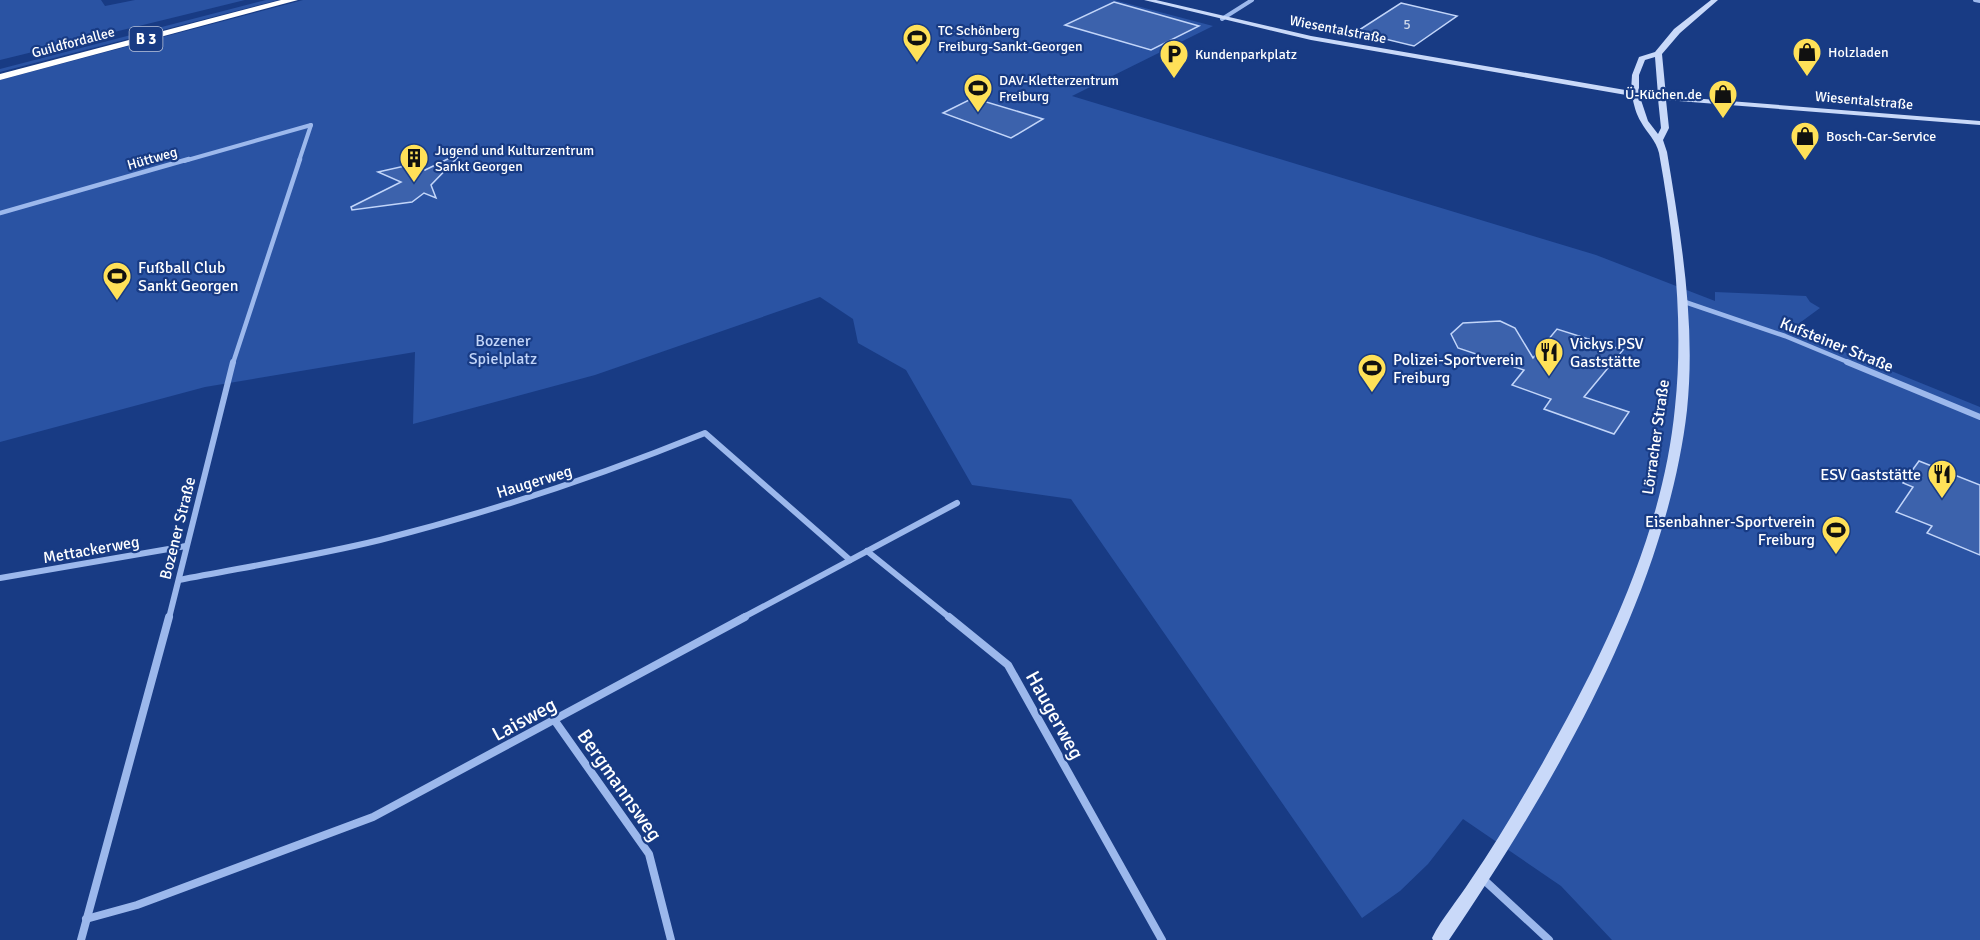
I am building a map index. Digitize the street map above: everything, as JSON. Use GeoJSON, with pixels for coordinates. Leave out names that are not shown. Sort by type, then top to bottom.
{"type":"FeatureCollection","features":[{"type":"Feature","properties":{"kind":"highway","name":"Guildfordallee"},"geometry":{"type":"LineString","coordinates":[[0,66],[254,0]]}},
{"type":"Feature","properties":{"kind":"highway","name":"Guildfordallee"},"geometry":{"type":"LineString","coordinates":[[0,77],[293,0]]}},
{"type":"Feature","properties":{"kind":"street","name":"Wiesentalstraße"},"geometry":{"type":"LineString","coordinates":[[1147,0],[1222,19],[1322,40],[1526,76],[1747,103],[1980,123]]}},
{"type":"Feature","properties":{"kind":"street"},"geometry":{"type":"LineString","coordinates":[[1222,19],[1252,0]]}},
{"type":"Feature","properties":{"kind":"street"},"geometry":{"type":"LineString","coordinates":[[1635,90],[1635,76],[1642,59],[1658,54],[1677,31],[1715,0]]}},
{"type":"Feature","properties":{"kind":"street"},"geometry":{"type":"LineString","coordinates":[[1975,0],[1980,1]]}},
{"type":"Feature","properties":{"kind":"street","name":"Lörracher Straße"},"geometry":{"type":"LineString","coordinates":[[1442,939],[1512,832],[1555,755],[1633,598],[1663,509],[1678,431],[1684,361],[1682,301],[1672,210],[1660,139],[1665,128],[1658,54]]}},
{"type":"Feature","properties":{"kind":"street","name":"Lörracher Straße"},"geometry":{"type":"LineString","coordinates":[[1635,90],[1649,128],[1660,139]]}},
{"type":"Feature","properties":{"kind":"street","name":"Hüttweg"},"geometry":{"type":"LineString","coordinates":[[0,213],[311,125]]}},
{"type":"Feature","properties":{"kind":"street","name":"Bozener Straße"},"geometry":{"type":"LineString","coordinates":[[81,940],[179,580],[229,375],[311,125]]}},
{"type":"Feature","properties":{"kind":"street","name":"Kufsteiner Straße"},"geometry":{"type":"LineString","coordinates":[[1682,301],[1785,336],[1980,417]]}},
{"type":"Feature","properties":{"kind":"street","name":"Haugerweg"},"geometry":{"type":"LineString","coordinates":[[179,580],[331,551],[441,524],[629,465],[705,433],[850,560]]}},
{"type":"Feature","properties":{"kind":"street","name":"Laisweg"},"geometry":{"type":"LineString","coordinates":[[86,919],[137,905],[373,818],[957,503]]}},
{"type":"Feature","properties":{"kind":"street","name":"Mettackerweg"},"geometry":{"type":"LineString","coordinates":[[0,578],[186,546]]}},
{"type":"Feature","properties":{"kind":"street","name":"Haugerweg"},"geometry":{"type":"LineString","coordinates":[[867,551],[1008,666],[1162,940]]}},
{"type":"Feature","properties":{"kind":"street","name":"Bergmannsweg"},"geometry":{"type":"LineString","coordinates":[[555,721],[649,854],[671,940]]}},
{"type":"Feature","properties":{"kind":"street"},"geometry":{"type":"LineString","coordinates":[[1482,879],[1549,940]]}},
{"type":"Feature","properties":{"kind":"green space"},"geometry":{"type":"Polygon","coordinates":[[[0,0],[101,0],[105,6],[135,0],[245,0],[0,60],[0,0]]]}},
{"type":"Feature","properties":{"kind":"green space"},"geometry":{"type":"Polygon","coordinates":[[[266,0],[278,0],[0,72],[0,69],[266,0]]]}},
{"type":"Feature","properties":{"kind":"green space","name":"Bozener Spielplatz"},"geometry":{"type":"Polygon","coordinates":[[[303,0],[1114,0],[1213,26],[1072,96],[1596,255],[1715,301],[1715,292],[1806,296],[1810,302],[1820,308],[1790,330],[1980,407],[1980,940],[1612,940],[1561,886],[1463,819],[1428,864],[1400,891],[1362,918],[1071,499],[972,485],[906,370],[858,343],[853,319],[820,297],[595,375],[413,424],[415,352],[205,387],[0,442],[0,80],[303,0]]]}},
{"type":"Feature","properties":{"kind":"building"},"geometry":{"type":"Polygon","coordinates":[[[1114,2],[1199,26],[1151,50],[1065,25],[1114,2]]]}},
{"type":"Feature","properties":{"kind":"building"},"geometry":{"type":"Polygon","coordinates":[[[1401,3],[1457,16],[1414,46],[1356,32],[1401,3]]]}},
{"type":"Feature","properties":{"kind":"building","name":"DAV-Kletterzentrum Freiburg"},"geometry":{"type":"Polygon","coordinates":[[[973,98],[1043,119],[1011,138],[943,113],[973,98]]]}},
{"type":"Feature","properties":{"kind":"building","name":"Jugend und Kulturzentrum Sankt Georgen"},"geometry":{"type":"Polygon","coordinates":[[[458,154],[459,156],[431,185],[436,198],[424,193],[412,202],[352,210],[351,207],[401,182],[378,172],[418,163],[425,170],[458,154]]]}},
{"type":"Feature","properties":{"kind":"building","name":"Vickys PSV Gaststätte"},"geometry":{"type":"Polygon","coordinates":[[[1500,321],[1515,328],[1533,358],[1557,329],[1623,350],[1584,397],[1629,412],[1614,434],[1544,409],[1551,399],[1512,385],[1524,370],[1458,348],[1451,334],[1463,323],[1500,321]]]}},
{"type":"Feature","properties":{"kind":"building","name":"ESV Gaststätte"},"geometry":{"type":"Polygon","coordinates":[[[1919,461],[1980,485],[1980,555],[1927,533],[1932,526],[1896,512],[1913,487],[1903,483],[1919,461]]]}},
{"type":"Feature","properties":{"kind":"place","name":"TC Schönberg Freiburg-Sankt-Georgen"},"geometry":{"type":"Point","coordinates":[917,64]}},
{"type":"Feature","properties":{"kind":"place","name":"Holzladen"},"geometry":{"type":"Point","coordinates":[1807,78]}},
{"type":"Feature","properties":{"kind":"place","name":"Kundenparkplatz"},"geometry":{"type":"Point","coordinates":[1174,80]}},
{"type":"Feature","properties":{"kind":"place","name":"DAV-Kletterzentrum Freiburg"},"geometry":{"type":"Point","coordinates":[978,114]}},
{"type":"Feature","properties":{"kind":"place","name":"Ü-Küchen.de"},"geometry":{"type":"Point","coordinates":[1723,120]}},
{"type":"Feature","properties":{"kind":"place","name":"Bosch-Car-Service"},"geometry":{"type":"Point","coordinates":[1805,162]}},
{"type":"Feature","properties":{"kind":"place","name":"Jugend und Kulturzentrum Sankt Georgen"},"geometry":{"type":"Point","coordinates":[414,184]}},
{"type":"Feature","properties":{"kind":"place","name":"Fußball Club Sankt Georgen"},"geometry":{"type":"Point","coordinates":[117,302]}},
{"type":"Feature","properties":{"kind":"place","name":"Vickys PSV Gaststätte"},"geometry":{"type":"Point","coordinates":[1549,378]}},
{"type":"Feature","properties":{"kind":"place","name":"Polizei-Sportverein Freiburg"},"geometry":{"type":"Point","coordinates":[1372,394]}},
{"type":"Feature","properties":{"kind":"place","name":"ESV Gaststätte"},"geometry":{"type":"Point","coordinates":[1942,500]}},
{"type":"Feature","properties":{"kind":"place","name":"Eisenbahner-Sportverein Freiburg"},"geometry":{"type":"Point","coordinates":[1836,556]}}]}
